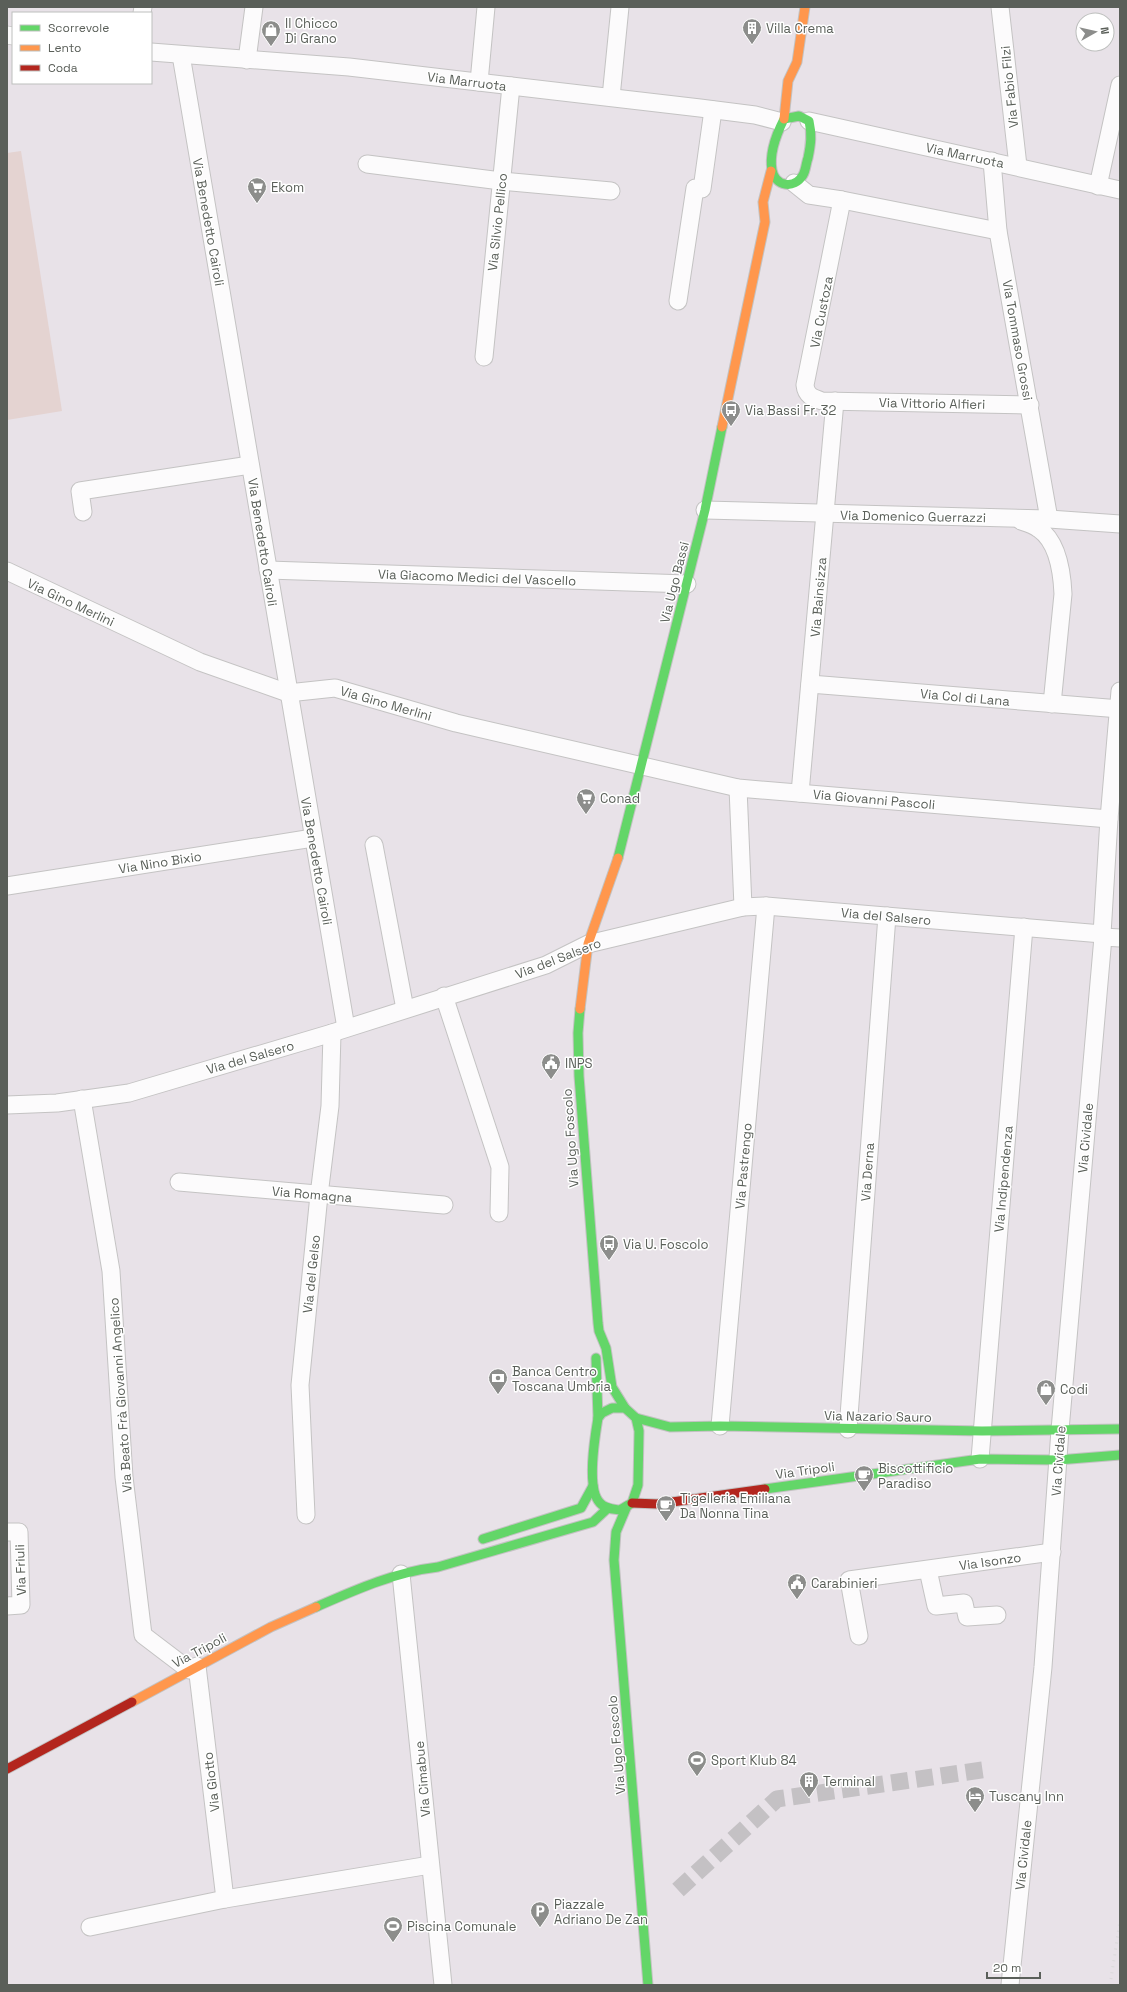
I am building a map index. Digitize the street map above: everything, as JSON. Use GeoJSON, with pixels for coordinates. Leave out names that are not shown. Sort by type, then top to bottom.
{"type":"FeatureCollection","features":[{"type":"Feature","properties":{"kind":"main road"},"geometry":{"type":"LineString","coordinates":[[790,185],[777,182],[771,171],[778,132],[783,120],[788,81],[797,62],[806,7]]}},
{"type":"Feature","properties":{"kind":"main road"},"geometry":{"type":"LineString","coordinates":[[797,62],[800,81]]}},
{"type":"Feature","properties":{"kind":"main road"},"geometry":{"type":"LineString","coordinates":[[777,193],[802,177],[813,136],[802,114]]}},
{"type":"Feature","properties":{"kind":"main road","name":"Via Marruota"},"geometry":{"type":"LineString","coordinates":[[783,120],[802,114]]}},
{"type":"Feature","properties":{"kind":"main road","name":"Via Ugo Bassi"},"geometry":{"type":"LineString","coordinates":[[588,944],[615,871],[705,510],[765,222],[763,202],[771,171]]}},
{"type":"Feature","properties":{"kind":"main road","name":"Via Ugo Bassi"},"geometry":{"type":"LineString","coordinates":[[765,222],[773,210]]}},
{"type":"Feature","properties":{"kind":"main road","name":"Via Ugo Foscolo"},"geometry":{"type":"LineString","coordinates":[[588,944],[583,976],[578,1032],[579,1076],[599,1332]]}},
{"type":"Feature","properties":{"kind":"main road"},"geometry":{"type":"LineString","coordinates":[[599,1332],[606,1348],[612,1387],[625,1408],[636,1418]]}},
{"type":"Feature","properties":{"kind":"main road"},"geometry":{"type":"LineString","coordinates":[[406,1572],[438,1567],[593,1522],[608,1508],[598,1501],[593,1486],[598,1418],[596,1342],[599,1332]]}},
{"type":"Feature","properties":{"kind":"main road"},"geometry":{"type":"LineString","coordinates":[[598,1418],[602,1413],[612,1408],[625,1408]]}},
{"type":"Feature","properties":{"kind":"main road","name":"Via Ugo Foscolo"},"geometry":{"type":"LineString","coordinates":[[636,1418],[639,1431],[638,1485],[630,1504],[618,1522],[614,1537],[614,1560],[648,1985]]}},
{"type":"Feature","properties":{"kind":"main road","name":"Via Nazario Sauro"},"geometry":{"type":"LineString","coordinates":[[636,1418],[670,1427],[720,1426],[982,1431],[1120,1429]]}},
{"type":"Feature","properties":{"kind":"main road"},"geometry":{"type":"LineString","coordinates":[[980,1459],[1058,1460],[1120,1455]]}},
{"type":"Feature","properties":{"kind":"main road","name":"Via Tripoli"},"geometry":{"type":"LineString","coordinates":[[608,1508],[620,1510],[630,1504],[658,1504],[980,1459]]}},
{"type":"Feature","properties":{"kind":"main road"},"geometry":{"type":"LineString","coordinates":[[471,1543],[580,1508],[593,1486]]}},
{"type":"Feature","properties":{"kind":"main road"},"geometry":{"type":"LineString","coordinates":[[406,1572],[429,1558]]}},
{"type":"Feature","properties":{"kind":"main road","name":"Via Tripoli"},"geometry":{"type":"LineString","coordinates":[[7,1769],[271,1627],[347,1593],[406,1572]]}},
{"type":"Feature","properties":{"kind":"street"},"geometry":{"type":"LineString","coordinates":[[247,60],[254,7]]}},
{"type":"Feature","properties":{"kind":"street"},"geometry":{"type":"LineString","coordinates":[[479,82],[486,7]]}},
{"type":"Feature","properties":{"kind":"street"},"geometry":{"type":"LineString","coordinates":[[611,97],[620,7]]}},
{"type":"Feature","properties":{"kind":"street","name":"Via Fabio Filzi"},"geometry":{"type":"LineString","coordinates":[[1000,7],[1018,166]]}},
{"type":"Feature","properties":{"kind":"street","name":"Via Marruota"},"geometry":{"type":"LineString","coordinates":[[152,52],[349,67],[611,97],[755,115],[783,120]]}},
{"type":"Feature","properties":{"kind":"street","name":"Via Benedetto Cairoli"},"geometry":{"type":"LineString","coordinates":[[181,55],[313,838],[339,1030]]}},
{"type":"Feature","properties":{"kind":"street"},"geometry":{"type":"LineString","coordinates":[[1098,186],[1120,85]]}},
{"type":"Feature","properties":{"kind":"street","name":"Via Silvio Pellico"},"geometry":{"type":"LineString","coordinates":[[484,357],[511,86]]}},
{"type":"Feature","properties":{"kind":"street"},"geometry":{"type":"LineString","coordinates":[[678,301],[695,188],[702,189],[713,110]]}},
{"type":"Feature","properties":{"kind":"street","name":"Via Marruota"},"geometry":{"type":"LineString","coordinates":[[802,114],[992,161],[1120,190]]}},
{"type":"Feature","properties":{"kind":"street","name":"Via Tommaso Grossi"},"geometry":{"type":"LineString","coordinates":[[992,161],[998,231],[1049,519]]}},
{"type":"Feature","properties":{"kind":"street"},"geometry":{"type":"LineString","coordinates":[[367,164],[501,181],[611,191]]}},
{"type":"Feature","properties":{"kind":"street"},"geometry":{"type":"LineString","coordinates":[[790,185],[809,195],[842,200],[998,231]]}},
{"type":"Feature","properties":{"kind":"street","name":"Via Custoza"},"geometry":{"type":"LineString","coordinates":[[835,401],[822,401],[811,398],[806,391],[805,385],[809,372],[842,200]]}},
{"type":"Feature","properties":{"kind":"street","name":"Via Vittorio Alfieri"},"geometry":{"type":"LineString","coordinates":[[835,401],[1030,405]]}},
{"type":"Feature","properties":{"kind":"street","name":"Via Bainsizza"},"geometry":{"type":"LineString","coordinates":[[800,793],[835,401]]}},
{"type":"Feature","properties":{"kind":"street"},"geometry":{"type":"LineString","coordinates":[[83,512],[80,491],[250,465]]}},
{"type":"Feature","properties":{"kind":"street","name":"Via Domenico Guerrazzi"},"geometry":{"type":"LineString","coordinates":[[705,510],[1049,519],[1120,524]]}},
{"type":"Feature","properties":{"kind":"street"},"geometry":{"type":"LineString","coordinates":[[1015,518],[1038,528],[1052,542],[1062,576],[1063,594],[1052,704]]}},
{"type":"Feature","properties":{"kind":"street","name":"Via Giacomo Medici del Vascello"},"geometry":{"type":"LineString","coordinates":[[268,570],[687,584]]}},
{"type":"Feature","properties":{"kind":"street","name":"Via Gino Merlini"},"geometry":{"type":"LineString","coordinates":[[7,571],[200,662],[288,693],[335,688],[456,724],[641,767]]}},
{"type":"Feature","properties":{"kind":"street","name":"Via Col di Lana"},"geometry":{"type":"LineString","coordinates":[[810,684],[1119,709]]}},
{"type":"Feature","properties":{"kind":"street","name":"Via Cividale"},"geometry":{"type":"LineString","coordinates":[[1010,1985],[1044,1667],[1060,1430],[1102,935],[1109,819],[1120,690]]}},
{"type":"Feature","properties":{"kind":"street","name":"Via Giovanni Pascoli"},"geometry":{"type":"LineString","coordinates":[[641,767],[738,788],[1109,819]]}},
{"type":"Feature","properties":{"kind":"street"},"geometry":{"type":"LineString","coordinates":[[738,788],[743,907]]}},
{"type":"Feature","properties":{"kind":"street","name":"Via Nino Bixio"},"geometry":{"type":"LineString","coordinates":[[7,886],[313,838]]}},
{"type":"Feature","properties":{"kind":"street"},"geometry":{"type":"LineString","coordinates":[[374,845],[404,1009]]}},
{"type":"Feature","properties":{"kind":"street","name":"Via del Salsero"},"geometry":{"type":"LineString","coordinates":[[7,1106],[57,1104],[129,1092],[339,1030],[546,965],[588,944],[743,907],[766,906],[1024,927],[1120,938]]}},
{"type":"Feature","properties":{"kind":"street","name":"Via Pastrengo"},"geometry":{"type":"LineString","coordinates":[[720,1426],[766,906]]}},
{"type":"Feature","properties":{"kind":"street","name":"Via Derna"},"geometry":{"type":"LineString","coordinates":[[848,1429],[887,916]]}},
{"type":"Feature","properties":{"kind":"street","name":"Via Indipendenza"},"geometry":{"type":"LineString","coordinates":[[980,1459],[1024,927]]}},
{"type":"Feature","properties":{"kind":"street"},"geometry":{"type":"LineString","coordinates":[[444,996],[500,1167],[499,1213]]}},
{"type":"Feature","properties":{"kind":"street","name":"Via del Gelso"},"geometry":{"type":"LineString","coordinates":[[306,1515],[300,1386],[319,1194],[339,1030]]}},
{"type":"Feature","properties":{"kind":"street","name":"Via Beato Frà Giovanni Angelico"},"geometry":{"type":"LineString","coordinates":[[82,1099],[111,1271],[124,1477],[143,1636],[193,1668]]}},
{"type":"Feature","properties":{"kind":"street","name":"Via Romagna"},"geometry":{"type":"LineString","coordinates":[[179,1182],[444,1205]]}},
{"type":"Feature","properties":{"kind":"street","name":"Via Friuli"},"geometry":{"type":"LineString","coordinates":[[7,1532],[19,1532],[22,1606],[7,1606]]}},
{"type":"Feature","properties":{"kind":"street","name":"Via Isonzo"},"geometry":{"type":"LineString","coordinates":[[859,1636],[848,1580],[1052,1552]]}},
{"type":"Feature","properties":{"kind":"street"},"geometry":{"type":"LineString","coordinates":[[928,1570],[936,1606],[964,1603],[967,1617],[996,1615]]}},
{"type":"Feature","properties":{"kind":"street","name":"Via Cimabue"},"geometry":{"type":"LineString","coordinates":[[406,1572],[430,1865],[444,1985]]}},
{"type":"Feature","properties":{"kind":"street","name":"Via Giotto"},"geometry":{"type":"LineString","coordinates":[[193,1668],[225,1899]]}},
{"type":"Feature","properties":{"kind":"street"},"geometry":{"type":"LineString","coordinates":[[90,1927],[225,1899],[430,1865]]}},
{"type":"Feature","properties":{"kind":"shaded area"},"geometry":{"type":"Polygon","coordinates":[[[21,151],[62,411],[7,420],[7,153],[21,151]]]}},
{"type":"Feature","properties":{"kind":"tunnel"},"geometry":{"type":"LineString","coordinates":[[678,1890],[777,1799],[989,1769]]}},
{"type":"Feature","properties":{"kind":"railway"},"geometry":{"type":"LineString","coordinates":[[1110,1985],[1120,1921]]}},
{"type":"Feature","properties":{"kind":"traffic: fast"},"geometry":{"type":"LineString","coordinates":[[799,116],[809,121],[811,135],[809,153],[803,175],[795,183],[785,184],[777,180],[772,170],[771,164],[773,151],[776,137],[784,119],[799,116]]}},
{"type":"Feature","properties":{"kind":"traffic: fast"},"geometry":{"type":"LineString","coordinates":[[618,858],[705,510],[722,427]]}},
{"type":"Feature","properties":{"kind":"traffic: fast"},"geometry":{"type":"LineString","coordinates":[[580,1009],[578,1033],[579,1076],[598,1323],[599,1331],[606,1348],[612,1387],[625,1408]]}},
{"type":"Feature","properties":{"kind":"traffic: fast"},"geometry":{"type":"LineString","coordinates":[[596,1358],[598,1418]]}},
{"type":"Feature","properties":{"kind":"traffic: fast"},"geometry":{"type":"LineString","coordinates":[[612,1408],[625,1408],[636,1418],[639,1431],[638,1485],[632,1503],[620,1510],[607,1508],[600,1503],[593,1486],[592,1475],[598,1418],[602,1413],[612,1408]]}},
{"type":"Feature","properties":{"kind":"traffic: fast"},"geometry":{"type":"LineString","coordinates":[[636,1418],[670,1427],[720,1426],[982,1431],[1120,1429]]}},
{"type":"Feature","properties":{"kind":"traffic: fast"},"geometry":{"type":"LineString","coordinates":[[765,1489],[980,1459],[1058,1460],[1120,1455]]}},
{"type":"Feature","properties":{"kind":"traffic: fast"},"geometry":{"type":"LineString","coordinates":[[483,1539],[581,1508],[593,1486]]}},
{"type":"Feature","properties":{"kind":"traffic: fast"},"geometry":{"type":"LineString","coordinates":[[627,1506],[616,1532],[614,1560],[648,1985]]}},
{"type":"Feature","properties":{"kind":"traffic: fast"},"geometry":{"type":"LineString","coordinates":[[316,1607],[360,1588],[391,1577],[422,1569],[438,1567],[593,1522],[608,1508]]}},
{"type":"Feature","properties":{"kind":"traffic: slow"},"geometry":{"type":"LineString","coordinates":[[784,119],[788,81],[797,62],[805,7]]}},
{"type":"Feature","properties":{"kind":"traffic: slow"},"geometry":{"type":"LineString","coordinates":[[722,427],[765,222],[763,202],[771,171]]}},
{"type":"Feature","properties":{"kind":"traffic: slow"},"geometry":{"type":"LineString","coordinates":[[580,1009],[588,944],[618,858]]}},
{"type":"Feature","properties":{"kind":"traffic: slow"},"geometry":{"type":"LineString","coordinates":[[132,1702],[271,1627],[316,1607]]}},
{"type":"Feature","properties":{"kind":"traffic: jam"},"geometry":{"type":"LineString","coordinates":[[632,1503],[658,1504],[765,1489]]}},
{"type":"Feature","properties":{"kind":"traffic: jam"},"geometry":{"type":"LineString","coordinates":[[7,1769],[132,1702]]}},
{"type":"Feature","properties":{"kind":"place","name":"Villa Crema"},"geometry":{"type":"Point","coordinates":[752,45]}},
{"type":"Feature","properties":{"kind":"place","name":"Il Chicco Di Grano"},"geometry":{"type":"Point","coordinates":[271,47]}},
{"type":"Feature","properties":{"kind":"place","name":"Ekom"},"geometry":{"type":"Point","coordinates":[257,204]}},
{"type":"Feature","properties":{"kind":"place","name":"Via Bassi Fr. 32"},"geometry":{"type":"Point","coordinates":[731,427]}},
{"type":"Feature","properties":{"kind":"place","name":"Conad"},"geometry":{"type":"Point","coordinates":[586,815]}},
{"type":"Feature","properties":{"kind":"place","name":"INPS"},"geometry":{"type":"Point","coordinates":[551,1080]}},
{"type":"Feature","properties":{"kind":"place","name":"Via U. Foscolo"},"geometry":{"type":"Point","coordinates":[609,1261]}},
{"type":"Feature","properties":{"kind":"place","name":"Banca Centro Toscana Umbria"},"geometry":{"type":"Point","coordinates":[498,1395]}},
{"type":"Feature","properties":{"kind":"place","name":"Codi"},"geometry":{"type":"Point","coordinates":[1046,1406]}},
{"type":"Feature","properties":{"kind":"place","name":"Biscottificio Paradiso"},"geometry":{"type":"Point","coordinates":[864,1492]}},
{"type":"Feature","properties":{"kind":"place","name":"Tigelleria Emiliana Da Nonna Tina"},"geometry":{"type":"Point","coordinates":[666,1522]}},
{"type":"Feature","properties":{"kind":"place","name":"Carabinieri"},"geometry":{"type":"Point","coordinates":[797,1600]}},
{"type":"Feature","properties":{"kind":"place","name":"Sport Klub 84"},"geometry":{"type":"Point","coordinates":[697,1777]}},
{"type":"Feature","properties":{"kind":"place","name":"Terminal"},"geometry":{"type":"Point","coordinates":[809,1798]}},
{"type":"Feature","properties":{"kind":"place","name":"Tuscany Inn"},"geometry":{"type":"Point","coordinates":[975,1813]}},
{"type":"Feature","properties":{"kind":"place","name":"Piazzale Adriano De Zan"},"geometry":{"type":"Point","coordinates":[540,1928]}},
{"type":"Feature","properties":{"kind":"place","name":"Piscina Comunale"},"geometry":{"type":"Point","coordinates":[393,1943]}}]}
